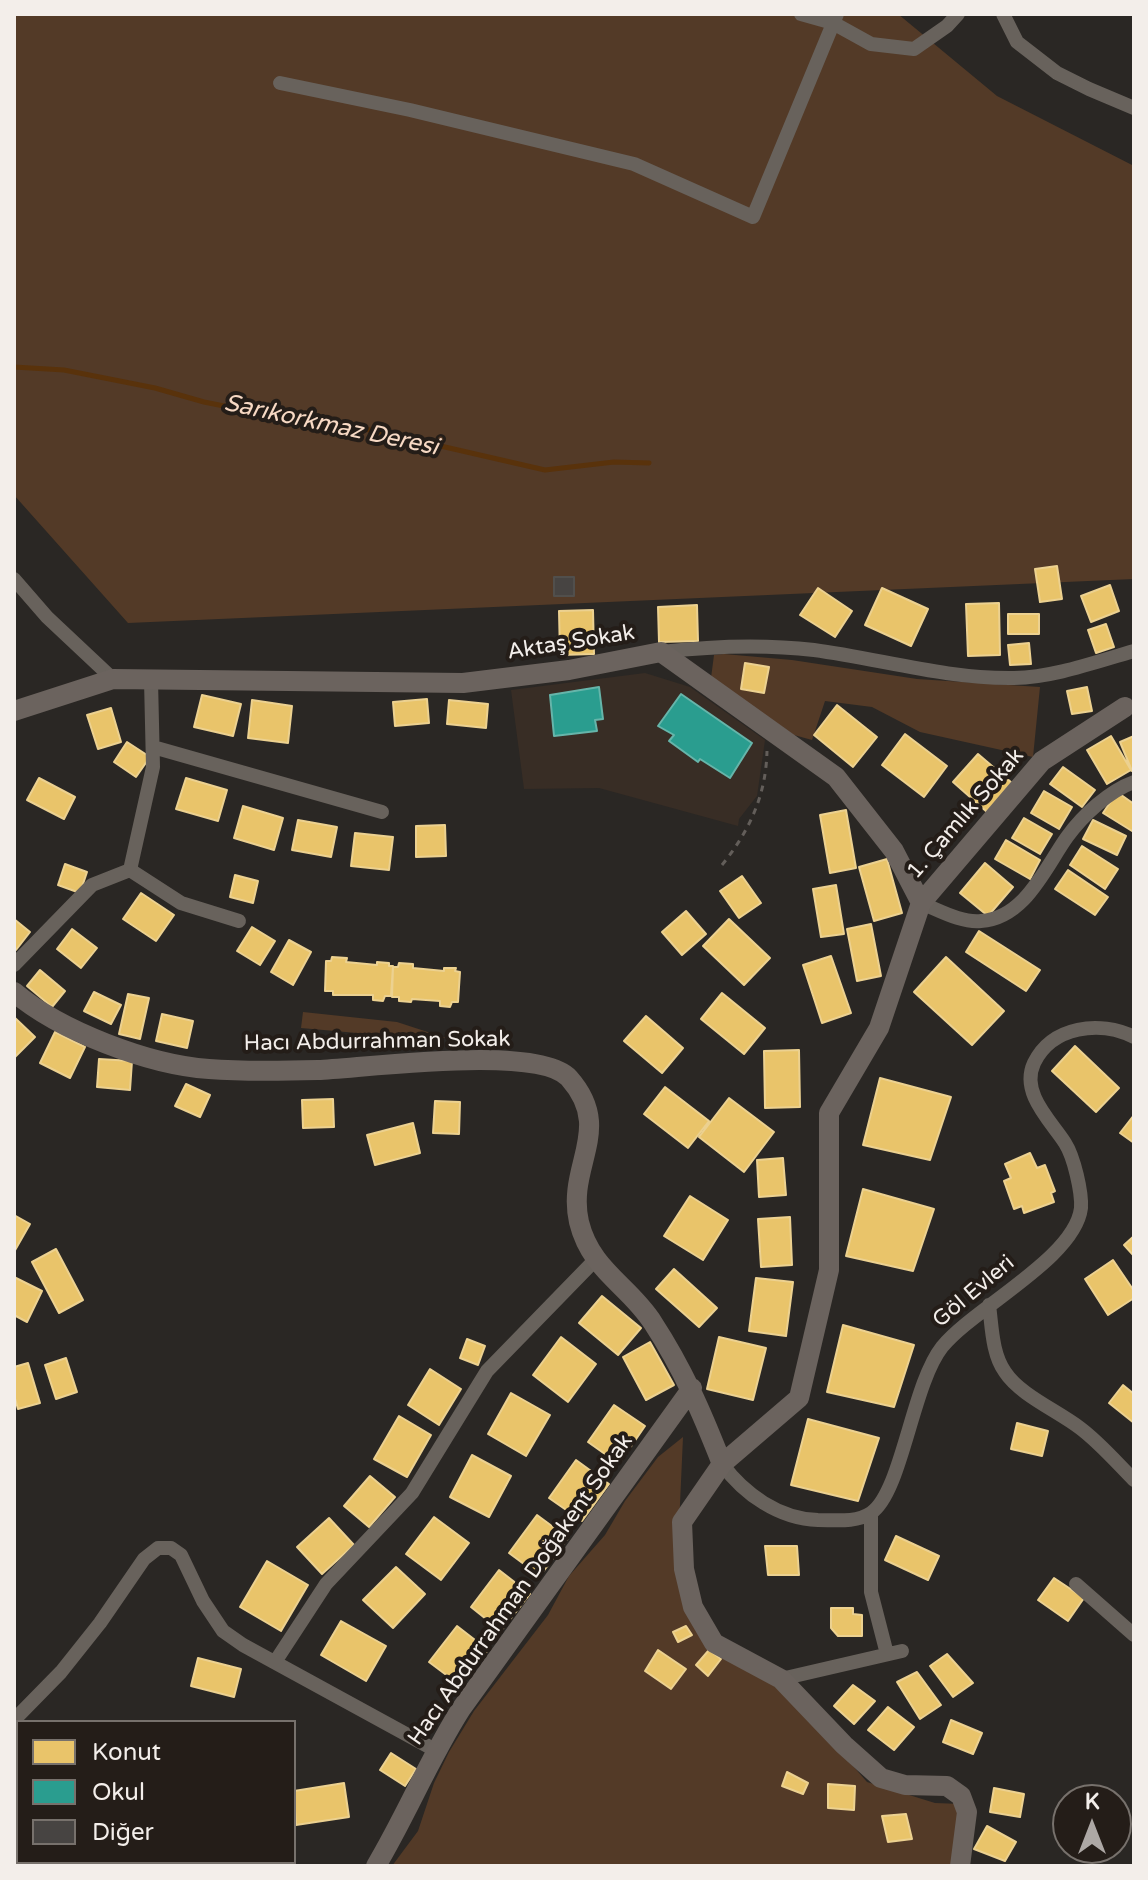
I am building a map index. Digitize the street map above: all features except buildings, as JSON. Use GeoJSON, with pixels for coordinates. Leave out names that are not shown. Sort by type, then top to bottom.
{"type":"FeatureCollection","features":[{"type":"Feature","properties":{"kind":"street"},"geometry":{"type":"LineString","coordinates":[[801,14],[835,18],[871,44],[914,49],[947,26],[958,14]]}},
{"type":"Feature","properties":{"kind":"street"},"geometry":{"type":"LineString","coordinates":[[1003,14],[1017,42],[1057,73],[1134,108]]}},
{"type":"Feature","properties":{"kind":"street"},"geometry":{"type":"LineString","coordinates":[[280,83],[410,110],[634,164],[753,217],[835,18]]}},
{"type":"Feature","properties":{"kind":"street"},"geometry":{"type":"LineString","coordinates":[[14,579],[47,617],[113,679]]}},
{"type":"Feature","properties":{"kind":"street","name":"Aktaş Sokak"},"geometry":{"type":"LineString","coordinates":[[14,711],[113,679],[463,683],[718,646],[813,650],[947,675],[1016,678],[1065,670],[1134,651]]}},
{"type":"Feature","properties":{"kind":"street"},"geometry":{"type":"LineString","coordinates":[[661,652],[836,777],[894,851],[921,903],[962,919],[981,921],[1011,911],[1042,879],[1068,835],[1095,807],[1127,785],[1134,799]]}},
{"type":"Feature","properties":{"kind":"street"},"geometry":{"type":"LineString","coordinates":[[130,870],[153,767],[151,680]]}},
{"type":"Feature","properties":{"kind":"street","name":"1. Çamlık Sokak"},"geometry":{"type":"LineString","coordinates":[[722,1464],[799,1398],[829,1270],[829,1113],[879,1028],[921,903],[1042,761],[1125,707]]}},
{"type":"Feature","properties":{"kind":"street"},"geometry":{"type":"LineString","coordinates":[[153,747],[382,812]]}},
{"type":"Feature","properties":{"kind":"street"},"geometry":{"type":"LineString","coordinates":[[130,870],[181,903],[239,921]]}},
{"type":"Feature","properties":{"kind":"street"},"geometry":{"type":"LineString","coordinates":[[14,965],[92,885],[130,870]]}},
{"type":"Feature","properties":{"kind":"street","name":"Hacı Abdurrahman Sokak"},"geometry":{"type":"LineString","coordinates":[[15,995],[89,1037],[165,1064],[209,1069],[320,1070],[404,1061],[516,1061],[541,1064],[567,1075],[582,1095],[591,1118],[589,1144],[576,1195],[580,1222],[595,1260],[651,1319],[692,1388],[722,1464]]}},
{"type":"Feature","properties":{"kind":"street","name":"Göl Evleri"},"geometry":{"type":"LineString","coordinates":[[871,1513],[888,1493],[919,1392],[941,1349],[989,1305],[1051,1256],[1075,1226],[1081,1207],[1076,1172],[1067,1146],[1044,1115],[1032,1090],[1033,1065],[1050,1040],[1070,1031],[1100,1028],[1134,1037]]}},
{"type":"Feature","properties":{"kind":"street"},"geometry":{"type":"LineString","coordinates":[[275,1662],[326,1584],[412,1493],[487,1371],[595,1260]]}},
{"type":"Feature","properties":{"kind":"street"},"geometry":{"type":"LineString","coordinates":[[989,1305],[995,1349],[1004,1372],[1023,1391],[1084,1431],[1134,1480]]}},
{"type":"Feature","properties":{"kind":"street","name":"Hacı Abdurrahman Doğakent Sokak"},"geometry":{"type":"LineString","coordinates":[[376,1866],[399,1828],[435,1750],[461,1709],[692,1388]]}},
{"type":"Feature","properties":{"kind":"street"},"geometry":{"type":"LineString","coordinates":[[781,1679],[894,1653],[871,1592],[871,1513],[846,1521],[809,1520],[765,1504],[739,1486],[722,1464],[682,1522],[684,1569],[693,1607],[714,1643],[781,1679],[844,1745],[881,1778],[905,1785],[947,1786],[961,1796],[967,1812],[960,1866]]}},
{"type":"Feature","properties":{"kind":"street"},"geometry":{"type":"LineString","coordinates":[[14,1720],[61,1672],[100,1623],[144,1559],[158,1548],[171,1548],[181,1555],[203,1601],[223,1631],[243,1645],[435,1750]]}},
{"type":"Feature","properties":{"kind":"street"},"geometry":{"type":"LineString","coordinates":[[1076,1584],[1134,1635]]}},
{"type":"Feature","properties":{"kind":"path"},"geometry":{"type":"LineString","coordinates":[[722,865],[736,848],[758,807],[767,776],[768,739]]}},
{"type":"Feature","properties":{"kind":"shaded area"},"geometry":{"type":"Polygon","coordinates":[[[14,14],[898,14],[997,96],[1134,166],[1134,579],[128,623],[14,495],[14,14]]]}},
{"type":"Feature","properties":{"kind":"shaded area"},"geometry":{"type":"Polygon","coordinates":[[[714,655],[792,660],[917,679],[1040,687],[1033,757],[920,732],[872,707],[825,701],[812,740],[794,735],[711,678],[714,655]]]}},
{"type":"Feature","properties":{"kind":"shaded area"},"geometry":{"type":"Polygon","coordinates":[[[645,673],[690,687],[765,740],[757,796],[739,819],[738,826],[599,788],[524,789],[511,690],[645,673]]]}},
{"type":"Feature","properties":{"kind":"shaded area"},"geometry":{"type":"Polygon","coordinates":[[[303,1012],[397,1022],[446,1038],[301,1028],[303,1012]]]}},
{"type":"Feature","properties":{"kind":"shaded area"},"geometry":{"type":"Polygon","coordinates":[[[683,1437],[678,1549],[689,1608],[818,1726],[867,1782],[935,1803],[961,1804],[956,1866],[392,1866],[418,1831],[434,1783],[474,1711],[548,1615],[569,1576],[605,1535],[625,1501],[658,1457],[683,1437]]]}},
{"type":"Feature","properties":{"kind":"waterway","name":"Sarıkorkmaz Deresi"},"geometry":{"type":"LineString","coordinates":[[14,367],[64,370],[299,421],[371,430],[545,470],[614,462],[649,463]]}}]}
